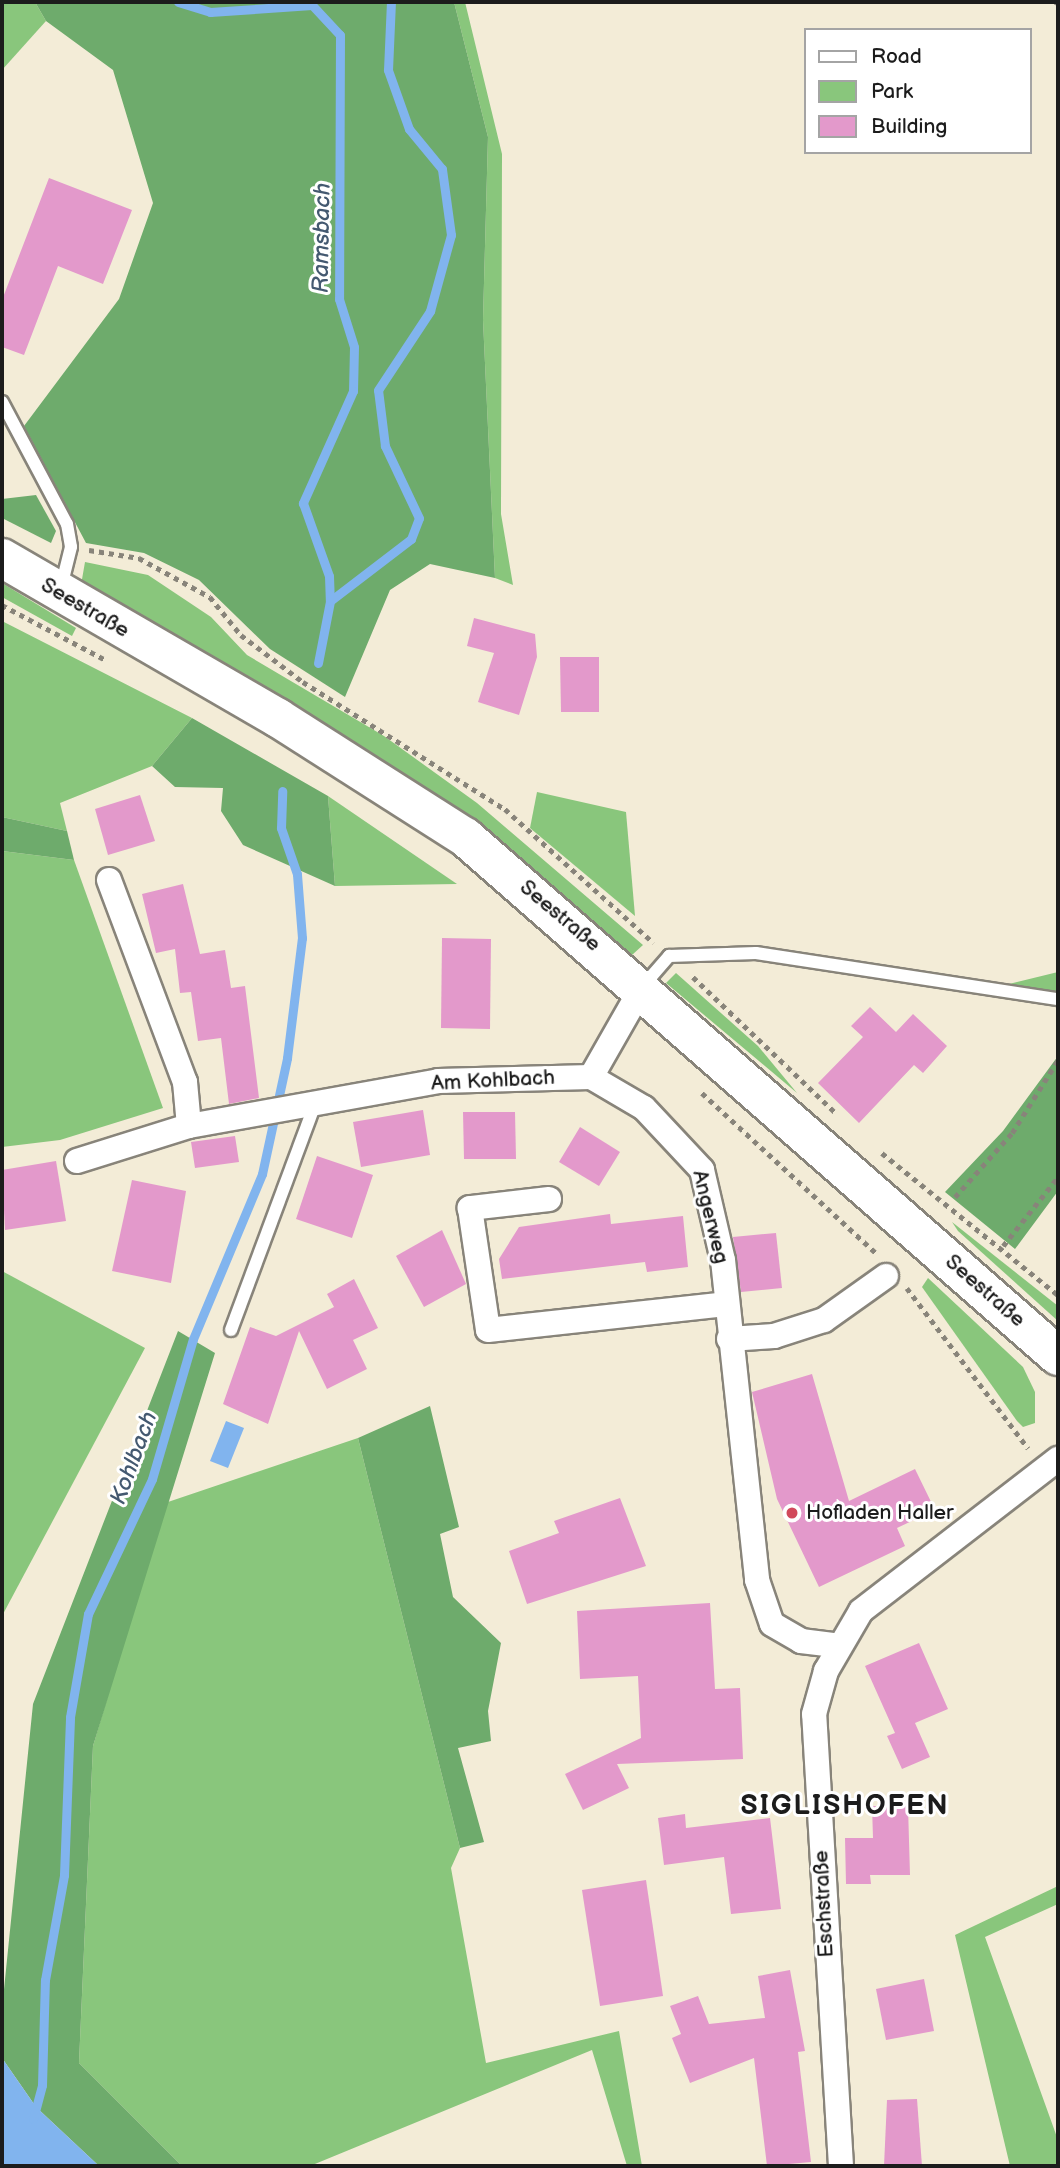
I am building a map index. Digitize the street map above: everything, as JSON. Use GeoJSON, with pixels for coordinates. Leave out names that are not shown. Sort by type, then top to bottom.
{"type":"FeatureCollection","features":[{"type":"Feature","properties":{"kind":"main road","name":"Seestraße"},"geometry":{"type":"LineString","coordinates":[[2,558],[278,718],[465,837],[643,986],[1058,1356]]}},
{"type":"Feature","properties":{"kind":"street"},"geometry":{"type":"LineString","coordinates":[[109,880],[185,1082],[190,1126]]}},
{"type":"Feature","properties":{"kind":"street"},"geometry":{"type":"LineString","coordinates":[[591,1077],[643,986]]}},
{"type":"Feature","properties":{"kind":"street","name":"Am Kohlbach"},"geometry":{"type":"LineString","coordinates":[[77,1161],[190,1126],[256,1119],[438,1081],[591,1077]]}},
{"type":"Feature","properties":{"kind":"street","name":"Angerweg"},"geometry":{"type":"LineString","coordinates":[[591,1077],[645,1108],[702,1170],[726,1304],[729,1339]]}},
{"type":"Feature","properties":{"kind":"street"},"geometry":{"type":"LineString","coordinates":[[549,1199],[470,1208],[488,1330],[726,1304]]}},
{"type":"Feature","properties":{"kind":"street"},"geometry":{"type":"LineString","coordinates":[[839,1646],[802,1642],[772,1624],[757,1580],[729,1339],[774,1336],[824,1320],[889,1270]]}},
{"type":"Feature","properties":{"kind":"street","name":"Eschstraße"},"geometry":{"type":"LineString","coordinates":[[841,2166],[814,1714],[839,1646],[861,1611],[1051,1464]]}},
{"type":"Feature","properties":{"kind":"lane"},"geometry":{"type":"LineString","coordinates":[[2,402],[67,524],[71,547],[60,594]]}},
{"type":"Feature","properties":{"kind":"lane"},"geometry":{"type":"LineString","coordinates":[[643,986],[669,956],[756,953],[1058,999]]}},
{"type":"Feature","properties":{"kind":"lane"},"geometry":{"type":"LineString","coordinates":[[231,1329],[304,1109]]}},
{"type":"Feature","properties":{"kind":"path"},"geometry":{"type":"LineString","coordinates":[[71,547],[139,558],[210,597],[241,635],[303,682],[505,809],[669,956],[840,1117]]}},
{"type":"Feature","properties":{"kind":"path"},"geometry":{"type":"LineString","coordinates":[[2,606],[118,667]]}},
{"type":"Feature","properties":{"kind":"path"},"geometry":{"type":"LineString","coordinates":[[955,1197],[1012,1133],[1058,1060]]}},
{"type":"Feature","properties":{"kind":"path"},"geometry":{"type":"LineString","coordinates":[[693,1084],[889,1270],[1051,1464]]}},
{"type":"Feature","properties":{"kind":"path"},"geometry":{"type":"LineString","coordinates":[[871,1144],[1003,1246],[1058,1295]]}},
{"type":"Feature","properties":{"kind":"path"},"geometry":{"type":"LineString","coordinates":[[1003,1246],[1058,1177]]}},
{"type":"Feature","properties":{"kind":"green space"},"geometry":{"type":"Polygon","coordinates":[[[2,2],[35,2],[46,21],[2,70],[2,2]]]}},
{"type":"Feature","properties":{"kind":"green space"},"geometry":{"type":"Polygon","coordinates":[[[35,2],[454,2],[488,137],[483,320],[495,578],[430,564],[390,590],[345,697],[270,649],[199,580],[144,553],[86,543],[24,426],[119,299],[153,203],[113,70],[46,21],[35,2]]]}},
{"type":"Feature","properties":{"kind":"green space"},"geometry":{"type":"Polygon","coordinates":[[[454,2],[465,2],[502,154],[501,514],[513,585],[495,578],[483,320],[488,137],[454,2]]]}},
{"type":"Feature","properties":{"kind":"green space"},"geometry":{"type":"Polygon","coordinates":[[[36,495],[56,531],[51,543],[2,518],[2,499],[36,495]]]}},
{"type":"Feature","properties":{"kind":"green space"},"geometry":{"type":"Polygon","coordinates":[[[85,562],[148,575],[211,617],[247,655],[384,736],[477,803],[643,945],[632,955],[483,833],[81,585],[85,562]]]}},
{"type":"Feature","properties":{"kind":"green space"},"geometry":{"type":"Polygon","coordinates":[[[2,583],[76,628],[72,636],[2,597],[2,583]]]}},
{"type":"Feature","properties":{"kind":"green space"},"geometry":{"type":"Polygon","coordinates":[[[2,621],[192,718],[152,766],[60,803],[67,831],[2,817],[2,621]]]}},
{"type":"Feature","properties":{"kind":"green space"},"geometry":{"type":"Polygon","coordinates":[[[192,718],[328,796],[335,886],[243,845],[221,811],[223,788],[175,787],[152,766],[192,718]]]}},
{"type":"Feature","properties":{"kind":"green space"},"geometry":{"type":"Polygon","coordinates":[[[537,792],[626,812],[635,916],[530,828],[537,792]]]}},
{"type":"Feature","properties":{"kind":"green space"},"geometry":{"type":"Polygon","coordinates":[[[328,796],[457,884],[335,886],[328,796]]]}},
{"type":"Feature","properties":{"kind":"green space"},"geometry":{"type":"Polygon","coordinates":[[[2,817],[67,831],[74,860],[2,851],[2,817]]]}},
{"type":"Feature","properties":{"kind":"green space"},"geometry":{"type":"Polygon","coordinates":[[[2,851],[74,860],[163,1108],[60,1140],[2,1147],[2,851]]]}},
{"type":"Feature","properties":{"kind":"green space"},"geometry":{"type":"Polygon","coordinates":[[[1058,972],[1058,994],[989,989],[1058,972]]]}},
{"type":"Feature","properties":{"kind":"green space"},"geometry":{"type":"Polygon","coordinates":[[[676,973],[758,1046],[797,1093],[666,983],[676,973]]]}},
{"type":"Feature","properties":{"kind":"green space"},"geometry":{"type":"Polygon","coordinates":[[[1058,1056],[1058,1191],[1015,1249],[945,1192],[1003,1131],[1058,1056]]]}},
{"type":"Feature","properties":{"kind":"green space"},"geometry":{"type":"Polygon","coordinates":[[[952,1222],[1058,1306],[1058,1321],[958,1231],[952,1222]]]}},
{"type":"Feature","properties":{"kind":"green space"},"geometry":{"type":"Polygon","coordinates":[[[2,1271],[145,1348],[2,1616],[2,1271]]]}},
{"type":"Feature","properties":{"kind":"green space"},"geometry":{"type":"Polygon","coordinates":[[[928,1278],[1023,1367],[1035,1392],[1035,1423],[1023,1427],[1017,1421],[922,1287],[928,1278]]]}},
{"type":"Feature","properties":{"kind":"green space"},"geometry":{"type":"Polygon","coordinates":[[[178,1331],[215,1353],[93,1746],[79,2063],[182,2166],[99,2166],[36,2107],[2,2058],[2,2009],[33,1704],[178,1331]]]}},
{"type":"Feature","properties":{"kind":"green space"},"geometry":{"type":"Polygon","coordinates":[[[430,1406],[459,1527],[440,1534],[453,1597],[501,1643],[488,1711],[491,1741],[458,1748],[484,1842],[460,1848],[358,1438],[430,1406]]]}},
{"type":"Feature","properties":{"kind":"green space"},"geometry":{"type":"Polygon","coordinates":[[[358,1438],[460,1848],[451,1868],[486,2063],[619,2031],[642,2166],[627,2166],[592,2050],[310,2166],[182,2166],[79,2063],[93,1746],[165,1503],[358,1438]]]}},
{"type":"Feature","properties":{"kind":"green space"},"geometry":{"type":"Polygon","coordinates":[[[1058,1886],[1058,1904],[985,1937],[1058,2140],[1058,2166],[1010,2166],[955,1935],[1058,1886]]]}},
{"type":"Feature","properties":{"kind":"water"},"geometry":{"type":"Polygon","coordinates":[[[226,1421],[244,1428],[228,1468],[210,1461],[226,1421]]]}},
{"type":"Feature","properties":{"kind":"water"},"geometry":{"type":"Polygon","coordinates":[[[2,2058],[36,2107],[99,2166],[2,2166],[2,2058]]]}},
{"type":"Feature","properties":{"kind":"building"},"geometry":{"type":"Polygon","coordinates":[[[49,178],[132,210],[103,284],[58,266],[24,355],[2,347],[2,300],[49,178]]]}},
{"type":"Feature","properties":{"kind":"building"},"geometry":{"type":"Polygon","coordinates":[[[474,618],[535,634],[537,657],[519,715],[478,702],[494,653],[467,646],[474,618]]]}},
{"type":"Feature","properties":{"kind":"building"},"geometry":{"type":"Polygon","coordinates":[[[560,657],[599,657],[599,712],[561,712],[560,657]]]}},
{"type":"Feature","properties":{"kind":"building"},"geometry":{"type":"Polygon","coordinates":[[[140,795],[155,841],[108,855],[95,809],[140,795]]]}},
{"type":"Feature","properties":{"kind":"building"},"geometry":{"type":"Polygon","coordinates":[[[183,884],[200,954],[225,950],[231,988],[245,986],[259,1098],[229,1104],[221,1038],[198,1041],[191,992],[180,993],[175,949],[156,953],[142,894],[183,884]]]}},
{"type":"Feature","properties":{"kind":"building"},"geometry":{"type":"Polygon","coordinates":[[[442,938],[491,939],[490,1029],[441,1028],[442,938]]]}},
{"type":"Feature","properties":{"kind":"building"},"geometry":{"type":"Polygon","coordinates":[[[870,1007],[896,1032],[913,1014],[947,1046],[923,1073],[914,1065],[859,1123],[818,1083],[863,1037],[851,1026],[870,1007]]]}},
{"type":"Feature","properties":{"kind":"building"},"geometry":{"type":"Polygon","coordinates":[[[423,1110],[430,1155],[361,1167],[353,1122],[423,1110]]]}},
{"type":"Feature","properties":{"kind":"building"},"geometry":{"type":"Polygon","coordinates":[[[463,1112],[515,1112],[516,1159],[464,1159],[463,1112]]]}},
{"type":"Feature","properties":{"kind":"building"},"geometry":{"type":"Polygon","coordinates":[[[580,1127],[620,1152],[599,1186],[559,1162],[580,1127]]]}},
{"type":"Feature","properties":{"kind":"building"},"geometry":{"type":"Polygon","coordinates":[[[235,1136],[239,1162],[195,1168],[191,1142],[235,1136]]]}},
{"type":"Feature","properties":{"kind":"building"},"geometry":{"type":"Polygon","coordinates":[[[317,1156],[373,1175],[352,1238],[296,1219],[317,1156]]]}},
{"type":"Feature","properties":{"kind":"building"},"geometry":{"type":"Polygon","coordinates":[[[56,1161],[66,1221],[5,1230],[2,1170],[56,1161]]]}},
{"type":"Feature","properties":{"kind":"building"},"geometry":{"type":"Polygon","coordinates":[[[132,1180],[186,1191],[171,1283],[112,1271],[132,1180]]]}},
{"type":"Feature","properties":{"kind":"building"},"geometry":{"type":"Polygon","coordinates":[[[610,1214],[611,1224],[683,1216],[688,1267],[647,1272],[645,1262],[502,1279],[499,1259],[519,1227],[610,1214]]]}},
{"type":"Feature","properties":{"kind":"building"},"geometry":{"type":"Polygon","coordinates":[[[442,1230],[466,1284],[424,1307],[396,1256],[442,1230]]]}},
{"type":"Feature","properties":{"kind":"building"},"geometry":{"type":"Polygon","coordinates":[[[776,1233],[782,1288],[741,1292],[733,1237],[776,1233]]]}},
{"type":"Feature","properties":{"kind":"building"},"geometry":{"type":"Polygon","coordinates":[[[354,1279],[378,1328],[353,1340],[367,1369],[327,1389],[299,1331],[268,1424],[223,1404],[250,1327],[276,1336],[334,1307],[327,1294],[354,1279]]]}},
{"type":"Feature","properties":{"kind":"building"},"geometry":{"type":"Polygon","coordinates":[[[812,1374],[849,1501],[915,1469],[935,1510],[897,1528],[905,1546],[819,1587],[777,1499],[752,1392],[812,1374]]]}},
{"type":"Feature","properties":{"kind":"building"},"geometry":{"type":"Polygon","coordinates":[[[620,1498],[646,1566],[527,1604],[509,1551],[559,1533],[554,1521],[620,1498]]]}},
{"type":"Feature","properties":{"kind":"building"},"geometry":{"type":"Polygon","coordinates":[[[710,1603],[715,1689],[740,1688],[743,1759],[617,1764],[629,1788],[583,1810],[565,1774],[641,1738],[638,1676],[580,1679],[577,1611],[710,1603]]]}},
{"type":"Feature","properties":{"kind":"building"},"geometry":{"type":"Polygon","coordinates":[[[919,1643],[948,1709],[915,1723],[930,1757],[902,1769],[887,1736],[895,1733],[865,1666],[919,1643]]]}},
{"type":"Feature","properties":{"kind":"building"},"geometry":{"type":"Polygon","coordinates":[[[872,1806],[908,1806],[910,1875],[870,1875],[871,1884],[846,1884],[845,1838],[873,1838],[872,1806]]]}},
{"type":"Feature","properties":{"kind":"building"},"geometry":{"type":"Polygon","coordinates":[[[685,1814],[686,1828],[770,1818],[781,1909],[731,1914],[724,1857],[664,1865],[658,1818],[685,1814]]]}},
{"type":"Feature","properties":{"kind":"building"},"geometry":{"type":"Polygon","coordinates":[[[646,1880],[663,1996],[600,2006],[582,1890],[646,1880]]]}},
{"type":"Feature","properties":{"kind":"building"},"geometry":{"type":"Polygon","coordinates":[[[790,1970],[805,2051],[798,2052],[811,2162],[767,2166],[754,2058],[690,2083],[672,2038],[681,2034],[670,2006],[698,1996],[709,2024],[765,2018],[758,1976],[790,1970]]]}},
{"type":"Feature","properties":{"kind":"building"},"geometry":{"type":"Polygon","coordinates":[[[924,1979],[934,2031],[886,2040],[876,1989],[924,1979]]]}},
{"type":"Feature","properties":{"kind":"building"},"geometry":{"type":"Polygon","coordinates":[[[917,2099],[922,2166],[884,2166],[887,2100],[917,2099]]]}},
{"type":"Feature","properties":{"kind":"waterway","name":"Ramsbach"},"geometry":{"type":"LineString","coordinates":[[178,2],[210,12],[312,5],[340,35],[339,299],[354,347],[353,391],[303,503],[329,576],[330,601]]}},
{"type":"Feature","properties":{"kind":"waterway","name":"Kohlbach"},"geometry":{"type":"LineString","coordinates":[[318,663],[330,601],[411,539],[419,518],[385,446],[378,390],[430,311],[451,235],[442,169],[409,129],[388,70],[391,2]]}},
{"type":"Feature","properties":{"kind":"waterway","name":"Kohlbach"},"geometry":{"type":"LineString","coordinates":[[33,2119],[42,2085],[45,1980],[64,1875],[70,1717],[88,1614],[152,1479],[193,1339],[262,1174],[287,1058],[302,938],[297,874],[281,828],[282,791]]}},
{"type":"Feature","properties":{"kind":"place","name":"Hofladen Haller"},"geometry":{"type":"Point","coordinates":[792,1513]}},
{"type":"Feature","properties":{"kind":"district","name":"SIGLISHOFEN"},"geometry":{"type":"Point","coordinates":[845,1806]}}]}
